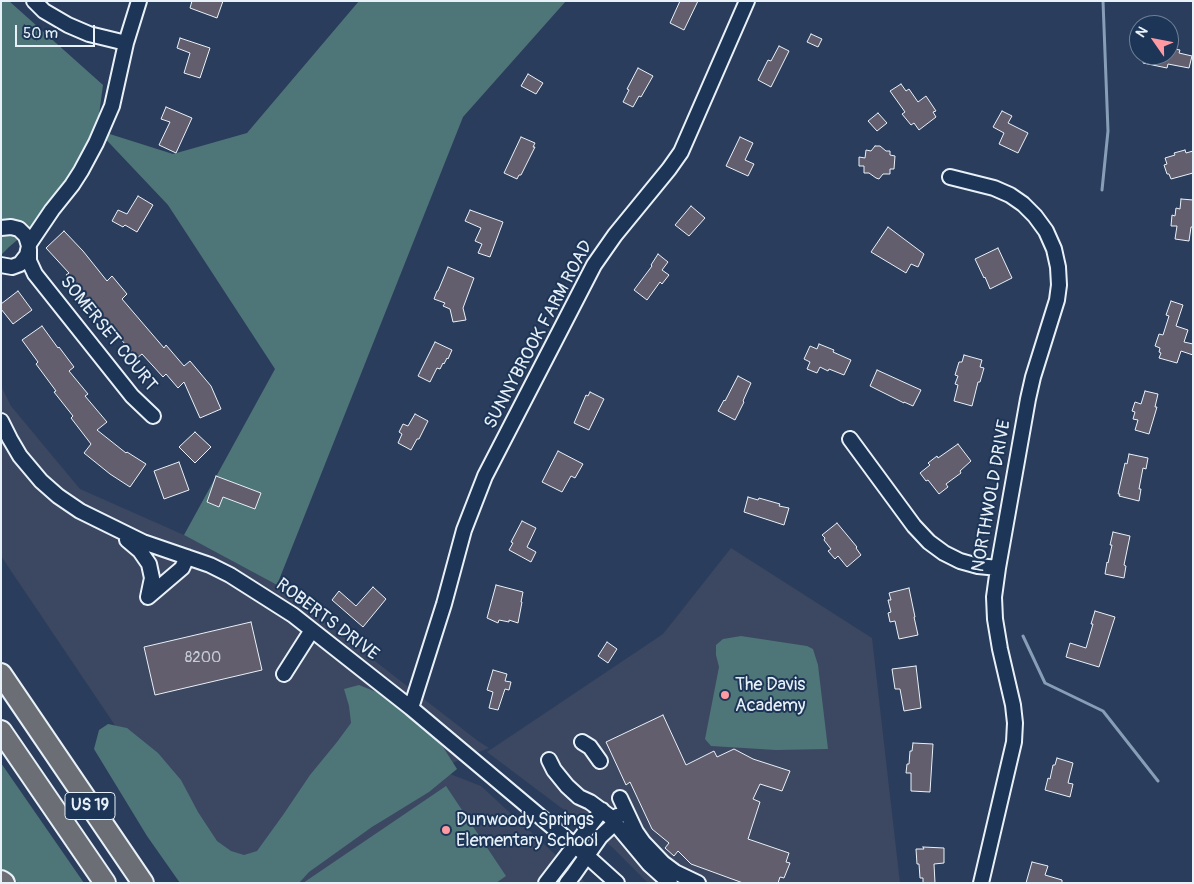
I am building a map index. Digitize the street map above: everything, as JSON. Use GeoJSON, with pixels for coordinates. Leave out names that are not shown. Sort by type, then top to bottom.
{"type":"FeatureCollection","features":[{"type":"Feature","properties":{"kind":"highway","name":"US 19"},"geometry":{"type":"LineString","coordinates":[[1,674],[143,883]]}},
{"type":"Feature","properties":{"kind":"highway","name":"US 19"},"geometry":{"type":"LineString","coordinates":[[1,731],[105,883]]}},
{"type":"Feature","properties":{"kind":"street"},"geometry":{"type":"LineString","coordinates":[[34,1],[44,11],[68,25],[89,34],[126,43]]}},
{"type":"Feature","properties":{"kind":"street"},"geometry":{"type":"LineString","coordinates":[[6,268],[24,260],[29,246],[52,210],[82,171],[96,144],[112,106],[126,43],[139,1]]}},
{"type":"Feature","properties":{"kind":"street","name":"SUNNYBROOK FARM ROAD"},"geometry":{"type":"LineString","coordinates":[[411,708],[444,604],[464,530],[485,476],[594,265],[615,235],[681,152],[747,1]]}},
{"type":"Feature","properties":{"kind":"street","name":"NORTHWOLD DRIVE"},"geometry":{"type":"LineString","coordinates":[[950,176],[994,188],[1010,195],[1023,204],[1046,231],[1054,249],[1059,285],[1057,300],[1028,399],[994,597],[995,619],[1015,723],[1014,742],[981,883]]}},
{"type":"Feature","properties":{"kind":"street"},"geometry":{"type":"LineString","coordinates":[[8,228],[30,224],[52,210]]}},
{"type":"Feature","properties":{"kind":"street"},"geometry":{"type":"LineString","coordinates":[[8,228],[24,233],[29,246]]}},
{"type":"Feature","properties":{"kind":"street","name":"SOMERSET COURT"},"geometry":{"type":"LineString","coordinates":[[29,246],[29,261],[35,274],[132,396],[153,416]]}},
{"type":"Feature","properties":{"kind":"street","name":"SOMERSET COURT"},"geometry":{"type":"LineString","coordinates":[[6,268],[35,274]]}},
{"type":"Feature","properties":{"kind":"street","name":"ROBERTS DRIVE"},"geometry":{"type":"LineString","coordinates":[[1,421],[20,456],[41,481],[58,496],[80,511],[143,542],[210,565],[230,575],[293,615],[411,708],[617,883]]}},
{"type":"Feature","properties":{"kind":"street"},"geometry":{"type":"LineString","coordinates":[[850,439],[914,526],[929,542],[944,553],[960,560],[978,566],[998,568]]}},
{"type":"Feature","properties":{"kind":"street"},"geometry":{"type":"LineString","coordinates":[[115,528],[140,551],[149,564],[152,578],[148,597],[182,568],[182,555]]}},
{"type":"Feature","properties":{"kind":"street"},"geometry":{"type":"LineString","coordinates":[[312,630],[288,668],[304,651],[310,648],[322,645],[334,647]]}},
{"type":"Feature","properties":{"kind":"street"},"geometry":{"type":"LineString","coordinates":[[582,742],[590,747],[600,761]]}},
{"type":"Feature","properties":{"kind":"street"},"geometry":{"type":"LineString","coordinates":[[549,760],[554,770],[568,786],[579,797],[602,810],[649,864],[670,883]]}},
{"type":"Feature","properties":{"kind":"street"},"geometry":{"type":"LineString","coordinates":[[567,883],[600,837],[615,823],[620,798],[636,832],[643,842],[663,863],[675,872],[698,883]]}},
{"type":"Feature","properties":{"kind":"street"},"geometry":{"type":"LineString","coordinates":[[546,883],[602,810]]}},
{"type":"Feature","properties":{"kind":"shaded area"},"geometry":{"type":"Polygon","coordinates":[[[1,386],[11,406],[80,489],[184,535],[277,585],[489,748],[445,766],[221,883],[1,556],[1,386]]]}},
{"type":"Feature","properties":{"kind":"shaded area","name":"The Davis Academy"},"geometry":{"type":"Polygon","coordinates":[[[731,548],[872,638],[900,883],[648,883],[612,847],[487,752],[663,634],[731,548]]]}},
{"type":"Feature","properties":{"kind":"shaded area","name":"Dunwoody Springs Elementary School"},"geometry":{"type":"Polygon","coordinates":[[[450,774],[481,786],[586,883],[290,883],[450,774]]]}},
{"type":"Feature","properties":{"kind":"green space"},"geometry":{"type":"Polygon","coordinates":[[[1,1],[9,1],[103,85],[97,130],[56,202],[37,223],[1,255],[1,1]]]}},
{"type":"Feature","properties":{"kind":"green space"},"geometry":{"type":"Polygon","coordinates":[[[359,1],[566,1],[463,117],[277,585],[184,535],[275,369],[168,205],[97,130],[173,154],[247,133],[359,1]]]}},
{"type":"Feature","properties":{"kind":"green space"},"geometry":{"type":"Polygon","coordinates":[[[741,636],[807,646],[813,649],[818,665],[828,749],[776,750],[711,746],[705,739],[719,667],[716,645],[723,639],[741,636]]]}},
{"type":"Feature","properties":{"kind":"green space"},"geometry":{"type":"Polygon","coordinates":[[[359,685],[384,695],[417,720],[443,747],[457,769],[429,792],[372,827],[309,872],[299,883],[180,883],[147,836],[94,749],[99,730],[108,724],[127,728],[158,753],[181,780],[198,812],[217,841],[231,851],[244,855],[257,851],[310,775],[351,723],[344,689],[359,685]]]}},
{"type":"Feature","properties":{"kind":"green space"},"geometry":{"type":"Polygon","coordinates":[[[1,763],[84,883],[19,883],[1,873],[1,763]]]}},
{"type":"Feature","properties":{"kind":"green space"},"geometry":{"type":"Polygon","coordinates":[[[446,786],[506,876],[496,883],[303,883],[446,786]]]}},
{"type":"Feature","properties":{"kind":"building"},"geometry":{"type":"Polygon","coordinates":[[[192,1],[223,1],[217,18],[190,8],[192,1]]]}},
{"type":"Feature","properties":{"kind":"building"},"geometry":{"type":"Polygon","coordinates":[[[680,1],[698,1],[684,30],[670,23],[680,1]]]}},
{"type":"Feature","properties":{"kind":"building"},"geometry":{"type":"Polygon","coordinates":[[[811,34],[822,39],[818,47],[807,42],[811,34]]]}},
{"type":"Feature","properties":{"kind":"building"},"geometry":{"type":"Polygon","coordinates":[[[180,38],[210,48],[200,78],[184,73],[190,53],[177,48],[180,38]]]}},
{"type":"Feature","properties":{"kind":"building"},"geometry":{"type":"Polygon","coordinates":[[[779,46],[789,51],[771,87],[758,80],[768,60],[771,61],[779,46]]]}},
{"type":"Feature","properties":{"kind":"building"},"geometry":{"type":"Polygon","coordinates":[[[1179,53],[1192,56],[1189,68],[1173,65],[1179,65],[1179,53]]]}},
{"type":"Feature","properties":{"kind":"building"},"geometry":{"type":"Polygon","coordinates":[[[1153,65],[1168,65],[1167,68],[1153,65]]]}},
{"type":"Feature","properties":{"kind":"building"},"geometry":{"type":"Polygon","coordinates":[[[638,68],[653,76],[633,107],[623,102],[629,90],[627,89],[638,68]]]}},
{"type":"Feature","properties":{"kind":"building"},"geometry":{"type":"Polygon","coordinates":[[[528,74],[543,83],[536,94],[521,86],[528,74]]]}},
{"type":"Feature","properties":{"kind":"building"},"geometry":{"type":"Polygon","coordinates":[[[901,84],[906,91],[909,89],[918,102],[926,96],[936,111],[933,112],[936,117],[919,130],[914,123],[911,125],[902,114],[905,112],[890,91],[901,84]]]}},
{"type":"Feature","properties":{"kind":"building"},"geometry":{"type":"Polygon","coordinates":[[[166,107],[192,118],[176,153],[159,145],[170,122],[161,119],[166,107]]]}},
{"type":"Feature","properties":{"kind":"building"},"geometry":{"type":"Polygon","coordinates":[[[1002,111],[1012,116],[1008,123],[1028,133],[1018,153],[999,144],[1004,133],[993,127],[1002,111]]]}},
{"type":"Feature","properties":{"kind":"building"},"geometry":{"type":"Polygon","coordinates":[[[878,113],[887,123],[877,131],[868,121],[878,113]]]}},
{"type":"Feature","properties":{"kind":"building"},"geometry":{"type":"Polygon","coordinates":[[[521,137],[535,143],[533,147],[535,147],[521,175],[517,179],[504,173],[521,137]]]}},
{"type":"Feature","properties":{"kind":"building"},"geometry":{"type":"Polygon","coordinates":[[[740,137],[753,143],[745,160],[754,164],[748,176],[726,166],[740,137]]]}},
{"type":"Feature","properties":{"kind":"building"},"geometry":{"type":"Polygon","coordinates":[[[875,146],[880,146],[886,151],[890,151],[890,155],[895,156],[894,169],[890,169],[890,174],[883,174],[879,179],[869,173],[864,173],[864,166],[859,166],[859,157],[865,158],[866,150],[871,151],[875,146]]]}},
{"type":"Feature","properties":{"kind":"building"},"geometry":{"type":"Polygon","coordinates":[[[1185,150],[1186,153],[1193,151],[1193,173],[1171,179],[1164,165],[1167,164],[1165,158],[1185,150]]]}},
{"type":"Feature","properties":{"kind":"building"},"geometry":{"type":"Polygon","coordinates":[[[138,196],[153,205],[137,232],[125,225],[123,227],[112,221],[118,210],[127,214],[138,196]]]}},
{"type":"Feature","properties":{"kind":"building"},"geometry":{"type":"Polygon","coordinates":[[[1181,199],[1193,200],[1193,227],[1191,227],[1189,241],[1175,239],[1177,226],[1171,226],[1172,215],[1175,216],[1176,208],[1180,209],[1181,199]]]}},
{"type":"Feature","properties":{"kind":"building"},"geometry":{"type":"Polygon","coordinates":[[[691,206],[705,218],[689,236],[675,225],[691,206]]]}},
{"type":"Feature","properties":{"kind":"building"},"geometry":{"type":"Polygon","coordinates":[[[470,210],[503,222],[490,257],[478,253],[482,244],[475,241],[481,228],[465,221],[470,210]]]}},
{"type":"Feature","properties":{"kind":"building"},"geometry":{"type":"Polygon","coordinates":[[[888,227],[924,254],[918,267],[911,264],[906,273],[871,252],[888,227]]]}},
{"type":"Feature","properties":{"kind":"building"},"geometry":{"type":"Polygon","coordinates":[[[64,231],[107,281],[112,276],[127,294],[122,299],[164,348],[166,345],[184,366],[190,361],[211,386],[221,409],[200,418],[184,382],[178,388],[166,374],[163,377],[142,354],[137,358],[66,275],[69,273],[46,248],[64,231]]]}},
{"type":"Feature","properties":{"kind":"building"},"geometry":{"type":"Polygon","coordinates":[[[998,248],[1012,278],[990,289],[975,259],[998,248]]]}},
{"type":"Feature","properties":{"kind":"building"},"geometry":{"type":"Polygon","coordinates":[[[658,254],[668,262],[662,270],[669,275],[662,284],[660,282],[647,300],[634,290],[652,266],[658,254]]]}},
{"type":"Feature","properties":{"kind":"building"},"geometry":{"type":"Polygon","coordinates":[[[448,267],[474,278],[463,308],[466,320],[453,322],[450,309],[443,306],[445,303],[434,299],[448,267]]]}},
{"type":"Feature","properties":{"kind":"building"},"geometry":{"type":"Polygon","coordinates":[[[18,291],[32,310],[13,324],[1,309],[1,304],[18,291]]]}},
{"type":"Feature","properties":{"kind":"building"},"geometry":{"type":"Polygon","coordinates":[[[1171,301],[1183,305],[1176,326],[1188,330],[1184,342],[1193,344],[1193,355],[1181,351],[1177,363],[1159,358],[1160,348],[1155,346],[1159,334],[1163,335],[1169,316],[1166,315],[1171,301]]]}},
{"type":"Feature","properties":{"kind":"building"},"geometry":{"type":"Polygon","coordinates":[[[42,326],[74,367],[69,371],[88,394],[85,396],[107,422],[97,430],[126,453],[146,464],[130,487],[84,453],[91,444],[71,418],[73,416],[54,392],[56,391],[36,364],[38,362],[22,340],[42,326]]]}},
{"type":"Feature","properties":{"kind":"building"},"geometry":{"type":"Polygon","coordinates":[[[435,342],[452,350],[440,369],[437,368],[430,382],[418,376],[435,342]]]}},
{"type":"Feature","properties":{"kind":"building"},"geometry":{"type":"Polygon","coordinates":[[[819,344],[851,360],[844,375],[820,367],[817,373],[807,369],[810,362],[804,359],[810,346],[817,349],[819,344]]]}},
{"type":"Feature","properties":{"kind":"building"},"geometry":{"type":"Polygon","coordinates":[[[964,355],[982,360],[980,367],[984,368],[980,382],[978,382],[972,406],[954,401],[958,385],[955,384],[958,376],[955,375],[959,362],[962,362],[964,355]]]}},
{"type":"Feature","properties":{"kind":"building"},"geometry":{"type":"Polygon","coordinates":[[[877,370],[921,390],[913,406],[870,386],[877,370]]]}},
{"type":"Feature","properties":{"kind":"building"},"geometry":{"type":"Polygon","coordinates":[[[738,376],[751,383],[735,420],[718,411],[738,376]]]}},
{"type":"Feature","properties":{"kind":"building"},"geometry":{"type":"Polygon","coordinates":[[[1145,391],[1158,394],[1155,407],[1157,407],[1149,434],[1135,430],[1138,420],[1133,419],[1135,412],[1132,411],[1135,402],[1141,404],[1145,391]]]}},
{"type":"Feature","properties":{"kind":"building"},"geometry":{"type":"Polygon","coordinates":[[[590,392],[604,399],[589,430],[574,423],[586,395],[588,396],[590,392]]]}},
{"type":"Feature","properties":{"kind":"building"},"geometry":{"type":"Polygon","coordinates":[[[415,414],[428,421],[411,450],[398,443],[402,434],[399,432],[403,424],[408,426],[415,414]]]}},
{"type":"Feature","properties":{"kind":"building"},"geometry":{"type":"Polygon","coordinates":[[[195,432],[211,447],[195,463],[179,447],[195,432]]]}},
{"type":"Feature","properties":{"kind":"building"},"geometry":{"type":"Polygon","coordinates":[[[958,444],[971,461],[960,471],[961,473],[946,484],[948,487],[939,494],[920,473],[937,456],[938,458],[958,444]]]}},
{"type":"Feature","properties":{"kind":"building"},"geometry":{"type":"Polygon","coordinates":[[[558,451],[583,464],[575,478],[571,476],[562,492],[542,482],[558,451]]]}},
{"type":"Feature","properties":{"kind":"building"},"geometry":{"type":"Polygon","coordinates":[[[1129,454],[1148,458],[1146,469],[1143,468],[1139,501],[1119,496],[1120,494],[1118,494],[1129,454]]]}},
{"type":"Feature","properties":{"kind":"building"},"geometry":{"type":"Polygon","coordinates":[[[179,462],[189,490],[164,499],[154,471],[179,462]]]}},
{"type":"Feature","properties":{"kind":"building"},"geometry":{"type":"Polygon","coordinates":[[[216,476],[261,493],[255,509],[223,497],[219,507],[207,502],[216,476]]]}},
{"type":"Feature","properties":{"kind":"building"},"geometry":{"type":"Polygon","coordinates":[[[748,497],[758,500],[759,498],[789,508],[784,525],[744,512],[748,497]]]}},
{"type":"Feature","properties":{"kind":"building"},"geometry":{"type":"Polygon","coordinates":[[[522,521],[536,528],[527,547],[536,552],[531,562],[509,550],[522,521]]]}},
{"type":"Feature","properties":{"kind":"building"},"geometry":{"type":"Polygon","coordinates":[[[837,523],[857,547],[861,555],[847,567],[838,556],[835,559],[828,551],[831,549],[822,535],[837,523]]]}},
{"type":"Feature","properties":{"kind":"building"},"geometry":{"type":"Polygon","coordinates":[[[1113,532],[1130,536],[1124,565],[1126,566],[1124,578],[1105,574],[1113,532]]]}},
{"type":"Feature","properties":{"kind":"building"},"geometry":{"type":"Polygon","coordinates":[[[496,585],[523,592],[518,623],[509,620],[509,622],[499,620],[498,623],[487,618],[496,585]]]}},
{"type":"Feature","properties":{"kind":"building"},"geometry":{"type":"Polygon","coordinates":[[[373,587],[386,599],[363,627],[332,600],[339,591],[356,606],[373,587]]]}},
{"type":"Feature","properties":{"kind":"building"},"geometry":{"type":"Polygon","coordinates":[[[909,588],[918,635],[899,639],[895,621],[890,622],[888,613],[891,612],[888,600],[891,600],[889,593],[909,588]]]}},
{"type":"Feature","properties":{"kind":"building"},"geometry":{"type":"Polygon","coordinates":[[[1095,611],[1115,617],[1099,667],[1066,657],[1070,643],[1086,648],[1095,611]]]}},
{"type":"Feature","properties":{"kind":"building"},"geometry":{"type":"Polygon","coordinates":[[[251,622],[262,670],[155,695],[144,647],[251,622]]]}},
{"type":"Feature","properties":{"kind":"building"},"geometry":{"type":"Polygon","coordinates":[[[607,642],[617,649],[608,663],[598,656],[607,642]]]}},
{"type":"Feature","properties":{"kind":"building"},"geometry":{"type":"Polygon","coordinates":[[[916,666],[921,708],[904,711],[900,689],[895,689],[892,669],[916,666]]]}},
{"type":"Feature","properties":{"kind":"building"},"geometry":{"type":"Polygon","coordinates":[[[493,670],[507,674],[505,681],[511,682],[509,690],[505,689],[498,710],[489,708],[493,692],[487,690],[493,670]]]}},
{"type":"Feature","properties":{"kind":"building"},"geometry":{"type":"Polygon","coordinates":[[[663,715],[686,765],[714,751],[717,757],[734,749],[753,759],[790,771],[782,791],[760,784],[753,799],[760,802],[748,839],[789,853],[786,862],[790,863],[784,878],[780,877],[778,883],[743,883],[691,864],[678,851],[674,856],[665,848],[669,843],[652,829],[630,782],[626,785],[606,742],[663,715]]]}},
{"type":"Feature","properties":{"kind":"building"},"geometry":{"type":"Polygon","coordinates":[[[913,743],[933,744],[930,792],[911,791],[911,773],[906,773],[913,743]]]}},
{"type":"Feature","properties":{"kind":"building"},"geometry":{"type":"Polygon","coordinates":[[[1057,758],[1073,763],[1068,783],[1073,784],[1070,797],[1045,790],[1057,758]]]}},
{"type":"Feature","properties":{"kind":"building"},"geometry":{"type":"Polygon","coordinates":[[[923,847],[944,848],[944,863],[934,864],[935,883],[923,883],[923,878],[920,878],[916,849],[924,849],[923,847]]]}},
{"type":"Feature","properties":{"kind":"building"},"geometry":{"type":"Polygon","coordinates":[[[1032,862],[1048,866],[1045,875],[1062,880],[1062,883],[1026,883],[1032,862]]]}},
{"type":"Feature","properties":{"kind":"waterway"},"geometry":{"type":"LineString","coordinates":[[1102,190],[1108,131],[1103,1]]}},
{"type":"Feature","properties":{"kind":"waterway"},"geometry":{"type":"LineString","coordinates":[[1023,636],[1045,683],[1103,711],[1158,781]]}},
{"type":"Feature","properties":{"kind":"place","name":"The Davis Academy"},"geometry":{"type":"Point","coordinates":[725,695]}},
{"type":"Feature","properties":{"kind":"place","name":"Dunwoody Springs Elementary School"},"geometry":{"type":"Point","coordinates":[446,830]}}]}
